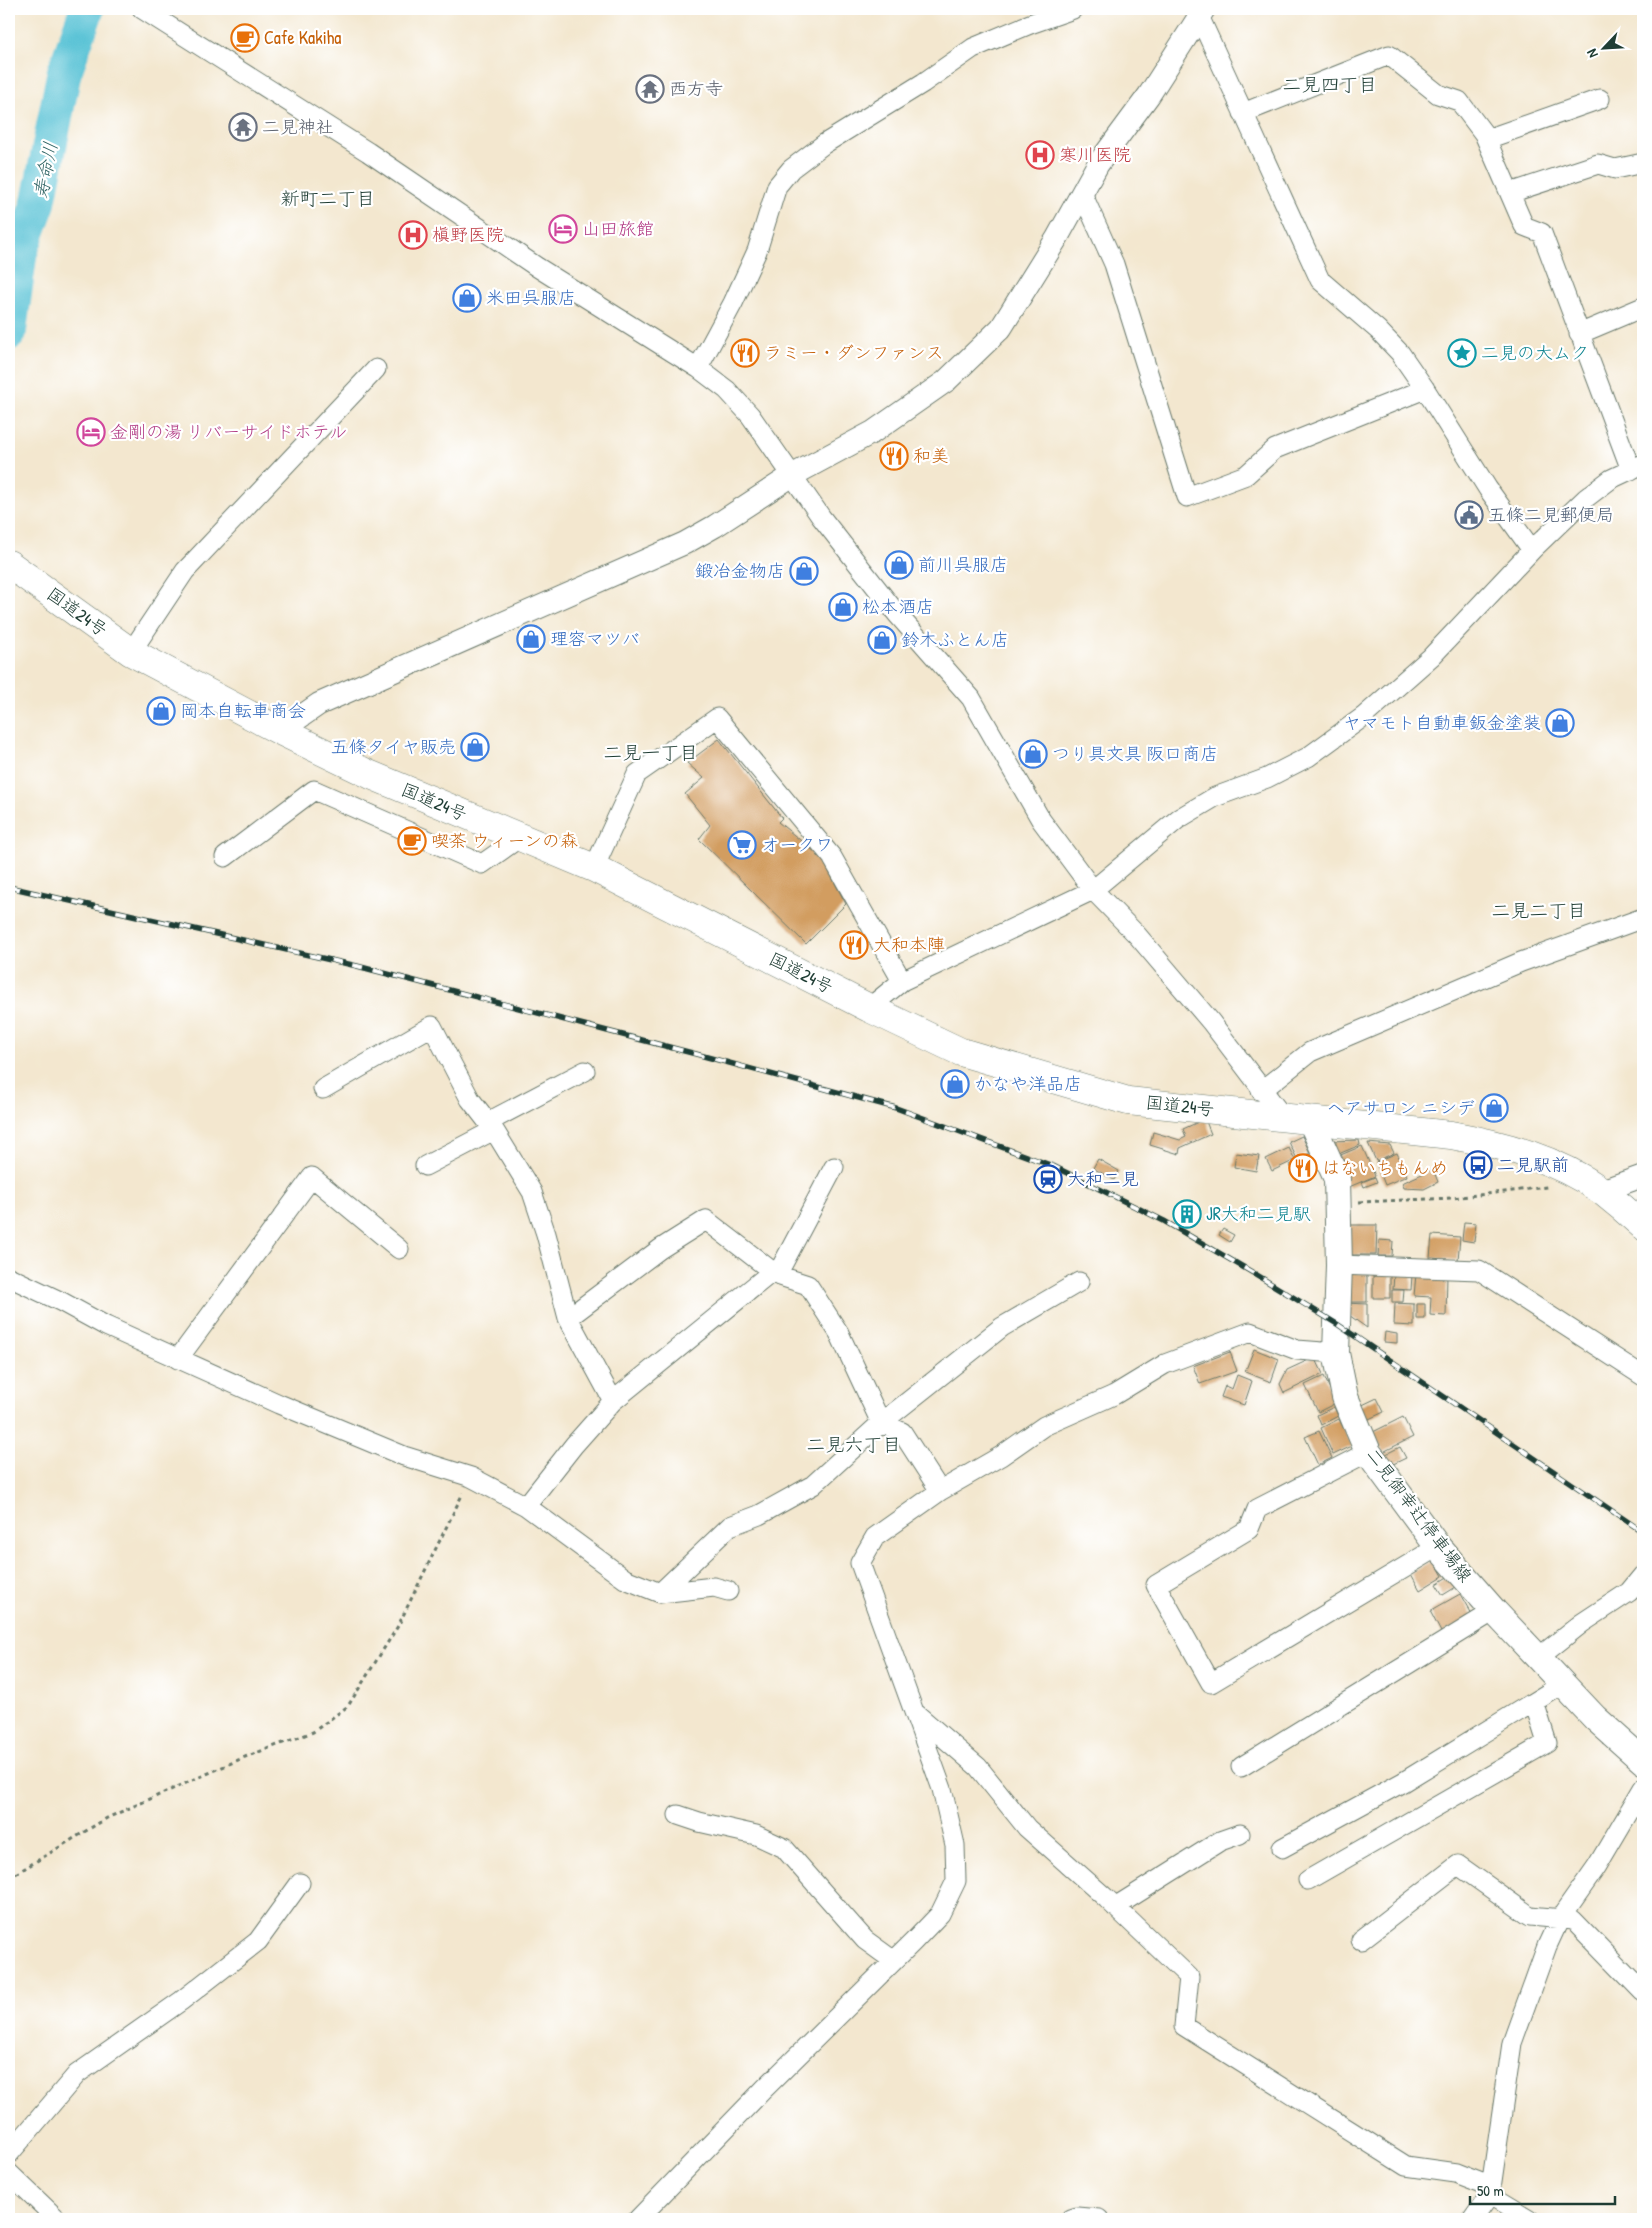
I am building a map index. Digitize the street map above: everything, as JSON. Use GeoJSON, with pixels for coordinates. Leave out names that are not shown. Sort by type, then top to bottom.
{"type":"FeatureCollection","features":[{"type":"Feature","properties":{"kind":"highway","name":"国道24号"},"geometry":{"type":"LineString","coordinates":[[15,568],[131,652],[280,732],[371,775],[594,868],[869,1008],[961,1052],[1128,1101],[1451,1136],[1501,1145],[1549,1162],[1578,1177],[1601,1191],[1643,1226]]}},
{"type":"Feature","properties":{"kind":"main road","name":"二見御幸辻停車場線"},"geometry":{"type":"LineString","coordinates":[[1311,1121],[1337,1179],[1339,1265],[1336,1353],[1345,1397],[1368,1452],[1438,1547],[1494,1611],[1595,1718],[1643,1761]]}},
{"type":"Feature","properties":{"kind":"street"},"geometry":{"type":"LineString","coordinates":[[142,9],[368,152],[537,267],[698,368],[727,390],[750,415],[820,517],[897,614],[971,698],[1041,820],[1093,890],[1137,935],[1211,1022],[1283,1117]]}},
{"type":"Feature","properties":{"kind":"street"},"geometry":{"type":"LineString","coordinates":[[698,368],[733,303],[757,251],[777,186],[791,168],[824,144],[923,83],[973,48],[1030,24],[1073,9]]}},
{"type":"Feature","properties":{"kind":"street"},"geometry":{"type":"LineString","coordinates":[[1202,12],[1243,113],[1320,280],[1378,330],[1400,353],[1488,489],[1532,550]]}},
{"type":"Feature","properties":{"kind":"street"},"geometry":{"type":"LineString","coordinates":[[280,732],[319,704],[685,542],[715,526],[792,475],[873,432],[938,386],[1001,328],[1057,238],[1098,164],[1149,95],[1202,12]]}},
{"type":"Feature","properties":{"kind":"street"},"geometry":{"type":"LineString","coordinates":[[869,1008],[902,981],[1093,890],[1178,819],[1215,797],[1267,778],[1308,757],[1363,717],[1431,657],[1532,550],[1586,498],[1611,479],[1637,467],[1579,334],[1542,233],[1524,226],[1486,139],[1459,101],[1438,94],[1389,55],[1243,113]]}},
{"type":"Feature","properties":{"kind":"street"},"geometry":{"type":"LineString","coordinates":[[1486,139],[1600,98]]}},
{"type":"Feature","properties":{"kind":"street"},"geometry":{"type":"LineString","coordinates":[[1510,193],[1598,164],[1615,169],[1643,163]]}},
{"type":"Feature","properties":{"kind":"street"},"geometry":{"type":"LineString","coordinates":[[1082,193],[1114,264],[1187,497],[1246,475],[1275,449],[1425,389]]}},
{"type":"Feature","properties":{"kind":"street"},"geometry":{"type":"LineString","coordinates":[[1579,334],[1643,307]]}},
{"type":"Feature","properties":{"kind":"street"},"geometry":{"type":"LineString","coordinates":[[131,652],[185,571],[376,369]]}},
{"type":"Feature","properties":{"kind":"street"},"geometry":{"type":"LineString","coordinates":[[594,868],[637,774],[717,718],[832,857],[902,981]]}},
{"type":"Feature","properties":{"kind":"street"},"geometry":{"type":"LineString","coordinates":[[226,857],[314,790],[482,864],[519,838]]}},
{"type":"Feature","properties":{"kind":"street"},"geometry":{"type":"LineString","coordinates":[[1262,1091],[1310,1052],[1521,962],[1643,918]]}},
{"type":"Feature","properties":{"kind":"street"},"geometry":{"type":"LineString","coordinates":[[323,1089],[432,1026],[470,1099],[491,1126],[532,1192],[546,1234],[568,1318],[613,1401]]}},
{"type":"Feature","properties":{"kind":"street"},"geometry":{"type":"LineString","coordinates":[[425,1166],[585,1070]]}},
{"type":"Feature","properties":{"kind":"street"},"geometry":{"type":"LineString","coordinates":[[526,1506],[574,1445],[613,1401],[774,1274],[834,1167]]}},
{"type":"Feature","properties":{"kind":"street"},"geometry":{"type":"LineString","coordinates":[[1601,1191],[1643,1176]]}},
{"type":"Feature","properties":{"kind":"street"},"geometry":{"type":"LineString","coordinates":[[178,1359],[312,1177],[399,1249]]}},
{"type":"Feature","properties":{"kind":"street"},"geometry":{"type":"LineString","coordinates":[[568,1318],[660,1249],[706,1220],[774,1274],[808,1285],[839,1333],[881,1423],[902,1432],[940,1491]]}},
{"type":"Feature","properties":{"kind":"street"},"geometry":{"type":"LineString","coordinates":[[1339,1265],[1479,1270],[1643,1376]]}},
{"type":"Feature","properties":{"kind":"street"},"geometry":{"type":"LineString","coordinates":[[9,1277],[62,1302],[106,1326],[279,1404],[404,1456],[471,1477],[526,1506],[625,1579],[660,1593],[714,1587],[728,1591]]}},
{"type":"Feature","properties":{"kind":"street"},"geometry":{"type":"LineString","coordinates":[[660,1593],[730,1526],[759,1515],[813,1486],[881,1423],[1002,1327],[1079,1282]]}},
{"type":"Feature","properties":{"kind":"street"},"geometry":{"type":"LineString","coordinates":[[638,2219],[764,2089],[940,1914],[956,1881],[955,1844],[942,1789],[860,1563],[875,1537],[940,1491],[1001,1456],[1044,1426],[1114,1395],[1166,1364],[1250,1332],[1296,1350],[1336,1353]]}},
{"type":"Feature","properties":{"kind":"street"},"geometry":{"type":"LineString","coordinates":[[1368,1452],[1257,1509],[1249,1529],[1156,1585],[1211,1683],[1438,1547]]}},
{"type":"Feature","properties":{"kind":"street"},"geometry":{"type":"LineString","coordinates":[[1538,1658],[1582,1623],[1629,1592],[1643,1575]]}},
{"type":"Feature","properties":{"kind":"street"},"geometry":{"type":"LineString","coordinates":[[1241,1767],[1494,1611]]}},
{"type":"Feature","properties":{"kind":"street"},"geometry":{"type":"LineString","coordinates":[[1282,1848],[1403,1782],[1563,1684]]}},
{"type":"Feature","properties":{"kind":"street"},"geometry":{"type":"LineString","coordinates":[[1308,1880],[1547,1743],[1534,1702]]}},
{"type":"Feature","properties":{"kind":"street"},"geometry":{"type":"LineString","coordinates":[[913,1711],[978,1767],[1027,1828],[1115,1907],[1188,1977],[1184,2026],[1406,2166],[1456,2173],[1491,2191],[1530,2219]]}},
{"type":"Feature","properties":{"kind":"street"},"geometry":{"type":"LineString","coordinates":[[1474,2219],[1491,2191],[1512,2043],[1546,1946],[1559,1920],[1597,1866],[1643,1788]]}},
{"type":"Feature","properties":{"kind":"street"},"geometry":{"type":"LineString","coordinates":[[678,1815],[699,1822],[756,1835],[784,1848],[865,1940],[894,1961]]}},
{"type":"Feature","properties":{"kind":"street"},"geometry":{"type":"LineString","coordinates":[[1115,1907],[1220,1841],[1240,1834]]}},
{"type":"Feature","properties":{"kind":"street"},"geometry":{"type":"LineString","coordinates":[[1361,1940],[1458,1865],[1530,1916],[1573,1920],[1642,1988]]}},
{"type":"Feature","properties":{"kind":"street"},"geometry":{"type":"LineString","coordinates":[[9,2154],[77,2074],[181,2001],[258,1941],[300,1883]]}},
{"type":"Feature","properties":{"kind":"street"},"geometry":{"type":"LineString","coordinates":[[9,2173],[57,2219]]}},
{"type":"Feature","properties":{"kind":"street"},"geometry":{"type":"LineString","coordinates":[[1071,2219],[1077,2217],[1099,2219]]}},
{"type":"Feature","properties":{"kind":"path"},"geometry":{"type":"LineString","coordinates":[[1338,1203],[1494,1194],[1558,1186],[1578,1177]]}},
{"type":"Feature","properties":{"kind":"path"},"geometry":{"type":"LineString","coordinates":[[9,1878],[107,1818],[245,1757],[313,1732],[348,1706],[398,1626],[471,1477]]}},
{"type":"Feature","properties":{"kind":"building"},"geometry":{"type":"Polygon","coordinates":[[[719,739],[782,818],[778,822],[821,857],[846,904],[806,944],[699,839],[710,825],[685,794],[704,778],[687,763],[719,739]]]}},
{"type":"Feature","properties":{"kind":"building"},"geometry":{"type":"Polygon","coordinates":[[[1205,1119],[1211,1134],[1180,1148],[1179,1154],[1150,1145],[1153,1132],[1180,1140],[1186,1137],[1183,1129],[1205,1119]]]}},
{"type":"Feature","properties":{"kind":"building"},"geometry":{"type":"Polygon","coordinates":[[[1302,1136],[1310,1153],[1297,1159],[1289,1142],[1302,1136]]]}},
{"type":"Feature","properties":{"kind":"building"},"geometry":{"type":"Polygon","coordinates":[[[1359,1140],[1360,1145],[1336,1155],[1330,1141],[1359,1140]]]}},
{"type":"Feature","properties":{"kind":"building"},"geometry":{"type":"Polygon","coordinates":[[[1368,1143],[1390,1145],[1394,1153],[1376,1161],[1368,1143]]]}},
{"type":"Feature","properties":{"kind":"building"},"geometry":{"type":"Polygon","coordinates":[[[1362,1146],[1375,1176],[1349,1187],[1336,1157],[1362,1146]]]}},
{"type":"Feature","properties":{"kind":"building"},"geometry":{"type":"Polygon","coordinates":[[[1289,1148],[1295,1160],[1272,1171],[1266,1159],[1289,1148]]]}},
{"type":"Feature","properties":{"kind":"building"},"geometry":{"type":"Polygon","coordinates":[[[1236,1153],[1259,1156],[1256,1171],[1234,1167],[1236,1153]]]}},
{"type":"Feature","properties":{"kind":"building"},"geometry":{"type":"Polygon","coordinates":[[[1397,1153],[1407,1176],[1385,1185],[1376,1162],[1397,1153]]]}},
{"type":"Feature","properties":{"kind":"building"},"geometry":{"type":"Polygon","coordinates":[[[1311,1155],[1318,1170],[1297,1180],[1290,1165],[1311,1155]]]}},
{"type":"Feature","properties":{"kind":"building"},"geometry":{"type":"Polygon","coordinates":[[[1098,1159],[1119,1171],[1114,1180],[1093,1168],[1098,1159]]]}},
{"type":"Feature","properties":{"kind":"building"},"geometry":{"type":"Polygon","coordinates":[[[1433,1169],[1438,1182],[1424,1189],[1404,1188],[1402,1183],[1433,1169]]]}},
{"type":"Feature","properties":{"kind":"building"},"geometry":{"type":"Polygon","coordinates":[[[1375,1177],[1377,1182],[1364,1187],[1362,1182],[1375,1177]]]}},
{"type":"Feature","properties":{"kind":"building","name":"JR大和二見駅"},"geometry":{"type":"Polygon","coordinates":[[[1181,1205],[1197,1213],[1192,1223],[1176,1214],[1181,1205]]]}},
{"type":"Feature","properties":{"kind":"building"},"geometry":{"type":"Polygon","coordinates":[[[1464,1222],[1476,1223],[1474,1242],[1462,1240],[1464,1222]]]}},
{"type":"Feature","properties":{"kind":"building"},"geometry":{"type":"Polygon","coordinates":[[[1348,1225],[1377,1225],[1376,1255],[1347,1255],[1348,1225]]]}},
{"type":"Feature","properties":{"kind":"building"},"geometry":{"type":"Polygon","coordinates":[[[1223,1229],[1234,1235],[1230,1242],[1219,1235],[1223,1229]]]}},
{"type":"Feature","properties":{"kind":"building"},"geometry":{"type":"Polygon","coordinates":[[[1432,1235],[1460,1237],[1458,1260],[1430,1258],[1432,1235]]]}},
{"type":"Feature","properties":{"kind":"building"},"geometry":{"type":"Polygon","coordinates":[[[1379,1240],[1393,1241],[1392,1256],[1378,1256],[1379,1240]]]}},
{"type":"Feature","properties":{"kind":"building"},"geometry":{"type":"Polygon","coordinates":[[[1373,1272],[1390,1273],[1390,1298],[1373,1298],[1373,1272]]]}},
{"type":"Feature","properties":{"kind":"building"},"geometry":{"type":"Polygon","coordinates":[[[1345,1273],[1367,1273],[1367,1302],[1345,1302],[1345,1273]]]}},
{"type":"Feature","properties":{"kind":"building"},"geometry":{"type":"Polygon","coordinates":[[[1394,1274],[1412,1275],[1411,1290],[1393,1289],[1394,1274]]]}},
{"type":"Feature","properties":{"kind":"building"},"geometry":{"type":"Polygon","coordinates":[[[1416,1274],[1447,1276],[1446,1316],[1430,1315],[1431,1297],[1414,1296],[1416,1274]]]}},
{"type":"Feature","properties":{"kind":"building"},"geometry":{"type":"Polygon","coordinates":[[[1392,1290],[1404,1290],[1403,1302],[1392,1302],[1392,1290]]]}},
{"type":"Feature","properties":{"kind":"building"},"geometry":{"type":"Polygon","coordinates":[[[1345,1303],[1367,1304],[1367,1328],[1346,1313],[1345,1303]]]}},
{"type":"Feature","properties":{"kind":"building"},"geometry":{"type":"Polygon","coordinates":[[[1395,1303],[1414,1304],[1414,1326],[1394,1325],[1395,1303]]]}},
{"type":"Feature","properties":{"kind":"building"},"geometry":{"type":"Polygon","coordinates":[[[1417,1304],[1425,1304],[1425,1319],[1417,1319],[1417,1304]]]}},
{"type":"Feature","properties":{"kind":"building"},"geometry":{"type":"Polygon","coordinates":[[[1385,1332],[1397,1334],[1397,1343],[1384,1342],[1385,1332]]]}},
{"type":"Feature","properties":{"kind":"building"},"geometry":{"type":"Polygon","coordinates":[[[1254,1349],[1279,1359],[1271,1382],[1245,1372],[1254,1349]]]}},
{"type":"Feature","properties":{"kind":"building"},"geometry":{"type":"Polygon","coordinates":[[[1230,1352],[1237,1371],[1200,1384],[1193,1366],[1230,1352]]]}},
{"type":"Feature","properties":{"kind":"building"},"geometry":{"type":"Polygon","coordinates":[[[1315,1357],[1323,1374],[1284,1393],[1280,1384],[1287,1370],[1315,1357]]]}},
{"type":"Feature","properties":{"kind":"building"},"geometry":{"type":"Polygon","coordinates":[[[1237,1375],[1252,1381],[1244,1405],[1221,1397],[1225,1386],[1232,1389],[1237,1375]]]}},
{"type":"Feature","properties":{"kind":"building"},"geometry":{"type":"Polygon","coordinates":[[[1324,1376],[1336,1403],[1318,1412],[1305,1385],[1324,1376]]]}},
{"type":"Feature","properties":{"kind":"building"},"geometry":{"type":"Polygon","coordinates":[[[1377,1398],[1384,1412],[1360,1423],[1354,1409],[1377,1398]]]}},
{"type":"Feature","properties":{"kind":"building"},"geometry":{"type":"Polygon","coordinates":[[[1334,1407],[1338,1416],[1321,1425],[1317,1415],[1334,1407]]]}},
{"type":"Feature","properties":{"kind":"building"},"geometry":{"type":"Polygon","coordinates":[[[1403,1417],[1413,1437],[1383,1452],[1373,1432],[1403,1417]]]}},
{"type":"Feature","properties":{"kind":"building"},"geometry":{"type":"Polygon","coordinates":[[[1339,1419],[1352,1446],[1333,1455],[1321,1428],[1339,1419]]]}},
{"type":"Feature","properties":{"kind":"building"},"geometry":{"type":"Polygon","coordinates":[[[1319,1431],[1332,1458],[1318,1465],[1305,1437],[1319,1431]]]}},
{"type":"Feature","properties":{"kind":"building"},"geometry":{"type":"Polygon","coordinates":[[[1400,1447],[1406,1458],[1389,1466],[1384,1455],[1400,1447]]]}},
{"type":"Feature","properties":{"kind":"building"},"geometry":{"type":"Polygon","coordinates":[[[1434,1560],[1443,1576],[1420,1590],[1411,1574],[1434,1560]]]}},
{"type":"Feature","properties":{"kind":"building"},"geometry":{"type":"Polygon","coordinates":[[[1449,1576],[1456,1587],[1443,1595],[1436,1584],[1449,1576]]]}},
{"type":"Feature","properties":{"kind":"building"},"geometry":{"type":"Polygon","coordinates":[[[1460,1594],[1473,1617],[1442,1634],[1430,1611],[1460,1594]]]}},
{"type":"Feature","properties":{"kind":"waterway","name":"寿命川"},"geometry":{"type":"LineString","coordinates":[[9,333],[20,253],[38,204],[64,73],[87,9]]}},
{"type":"Feature","properties":{"kind":"railway"},"geometry":{"type":"LineString","coordinates":[[9,887],[357,966],[696,1054],[896,1108],[1053,1166],[1164,1221],[1337,1324],[1643,1532]]}},
{"type":"Feature","properties":{"kind":"place","name":"Cafe Kakiha"},"geometry":{"type":"Point","coordinates":[245,38]}},
{"type":"Feature","properties":{"kind":"place","name":"西方寺"},"geometry":{"type":"Point","coordinates":[650,89]}},
{"type":"Feature","properties":{"kind":"place","name":"二見神社"},"geometry":{"type":"Point","coordinates":[243,127]}},
{"type":"Feature","properties":{"kind":"place","name":"寒川医院"},"geometry":{"type":"Point","coordinates":[1040,155]}},
{"type":"Feature","properties":{"kind":"place","name":"山田旅館"},"geometry":{"type":"Point","coordinates":[563,229]}},
{"type":"Feature","properties":{"kind":"place","name":"槇野医院"},"geometry":{"type":"Point","coordinates":[413,235]}},
{"type":"Feature","properties":{"kind":"place","name":"米田呉服店"},"geometry":{"type":"Point","coordinates":[467,298]}},
{"type":"Feature","properties":{"kind":"place","name":"ラミー・ダンファンス"},"geometry":{"type":"Point","coordinates":[745,353]}},
{"type":"Feature","properties":{"kind":"place","name":"二見の大ムク"},"geometry":{"type":"Point","coordinates":[1462,353]}},
{"type":"Feature","properties":{"kind":"place","name":"金剛の湯 リバーサイドホテル"},"geometry":{"type":"Point","coordinates":[91,432]}},
{"type":"Feature","properties":{"kind":"place","name":"和美"},"geometry":{"type":"Point","coordinates":[894,456]}},
{"type":"Feature","properties":{"kind":"place","name":"五條二見郵便局"},"geometry":{"type":"Point","coordinates":[1469,515]}},
{"type":"Feature","properties":{"kind":"place","name":"前川呉服店"},"geometry":{"type":"Point","coordinates":[899,565]}},
{"type":"Feature","properties":{"kind":"place","name":"鍛冶金物店"},"geometry":{"type":"Point","coordinates":[804,571]}},
{"type":"Feature","properties":{"kind":"place","name":"松本酒店"},"geometry":{"type":"Point","coordinates":[843,607]}},
{"type":"Feature","properties":{"kind":"place","name":"理容マツバ"},"geometry":{"type":"Point","coordinates":[531,639]}},
{"type":"Feature","properties":{"kind":"place","name":"鈴木ふとん店"},"geometry":{"type":"Point","coordinates":[882,640]}},
{"type":"Feature","properties":{"kind":"place","name":"岡本自転車商会"},"geometry":{"type":"Point","coordinates":[161,711]}},
{"type":"Feature","properties":{"kind":"place","name":"ヤマモト自動車鈑金塗装"},"geometry":{"type":"Point","coordinates":[1560,723]}},
{"type":"Feature","properties":{"kind":"place","name":"五條タイヤ販売"},"geometry":{"type":"Point","coordinates":[475,747]}},
{"type":"Feature","properties":{"kind":"place","name":"つり具文具 阪口商店"},"geometry":{"type":"Point","coordinates":[1033,754]}},
{"type":"Feature","properties":{"kind":"place","name":"喫茶 ウィーンの森"},"geometry":{"type":"Point","coordinates":[412,841]}},
{"type":"Feature","properties":{"kind":"place","name":"オークワ"},"geometry":{"type":"Point","coordinates":[742,845]}},
{"type":"Feature","properties":{"kind":"place","name":"大和本陣"},"geometry":{"type":"Point","coordinates":[854,945]}},
{"type":"Feature","properties":{"kind":"place","name":"かなや洋品店"},"geometry":{"type":"Point","coordinates":[955,1084]}},
{"type":"Feature","properties":{"kind":"place","name":"ヘアサロン ニシデ"},"geometry":{"type":"Point","coordinates":[1494,1108]}},
{"type":"Feature","properties":{"kind":"place","name":"二見駅前"},"geometry":{"type":"Point","coordinates":[1478,1165]}},
{"type":"Feature","properties":{"kind":"place","name":"はないちもんめ"},"geometry":{"type":"Point","coordinates":[1303,1168]}},
{"type":"Feature","properties":{"kind":"place","name":"大和二見"},"geometry":{"type":"Point","coordinates":[1048,1179]}},
{"type":"Feature","properties":{"kind":"place","name":"JR大和二見駅"},"geometry":{"type":"Point","coordinates":[1187,1214]}},
{"type":"Feature","properties":{"kind":"district","name":"二見四丁目"},"geometry":{"type":"Point","coordinates":[1330,84]}},
{"type":"Feature","properties":{"kind":"district","name":"新町二丁目"},"geometry":{"type":"Point","coordinates":[328,198]}},
{"type":"Feature","properties":{"kind":"district","name":"二見一丁目"},"geometry":{"type":"Point","coordinates":[651,752]}},
{"type":"Feature","properties":{"kind":"district","name":"二見二丁目"},"geometry":{"type":"Point","coordinates":[1539,910]}},
{"type":"Feature","properties":{"kind":"district","name":"二見六丁目"},"geometry":{"type":"Point","coordinates":[854,1444]}}]}
